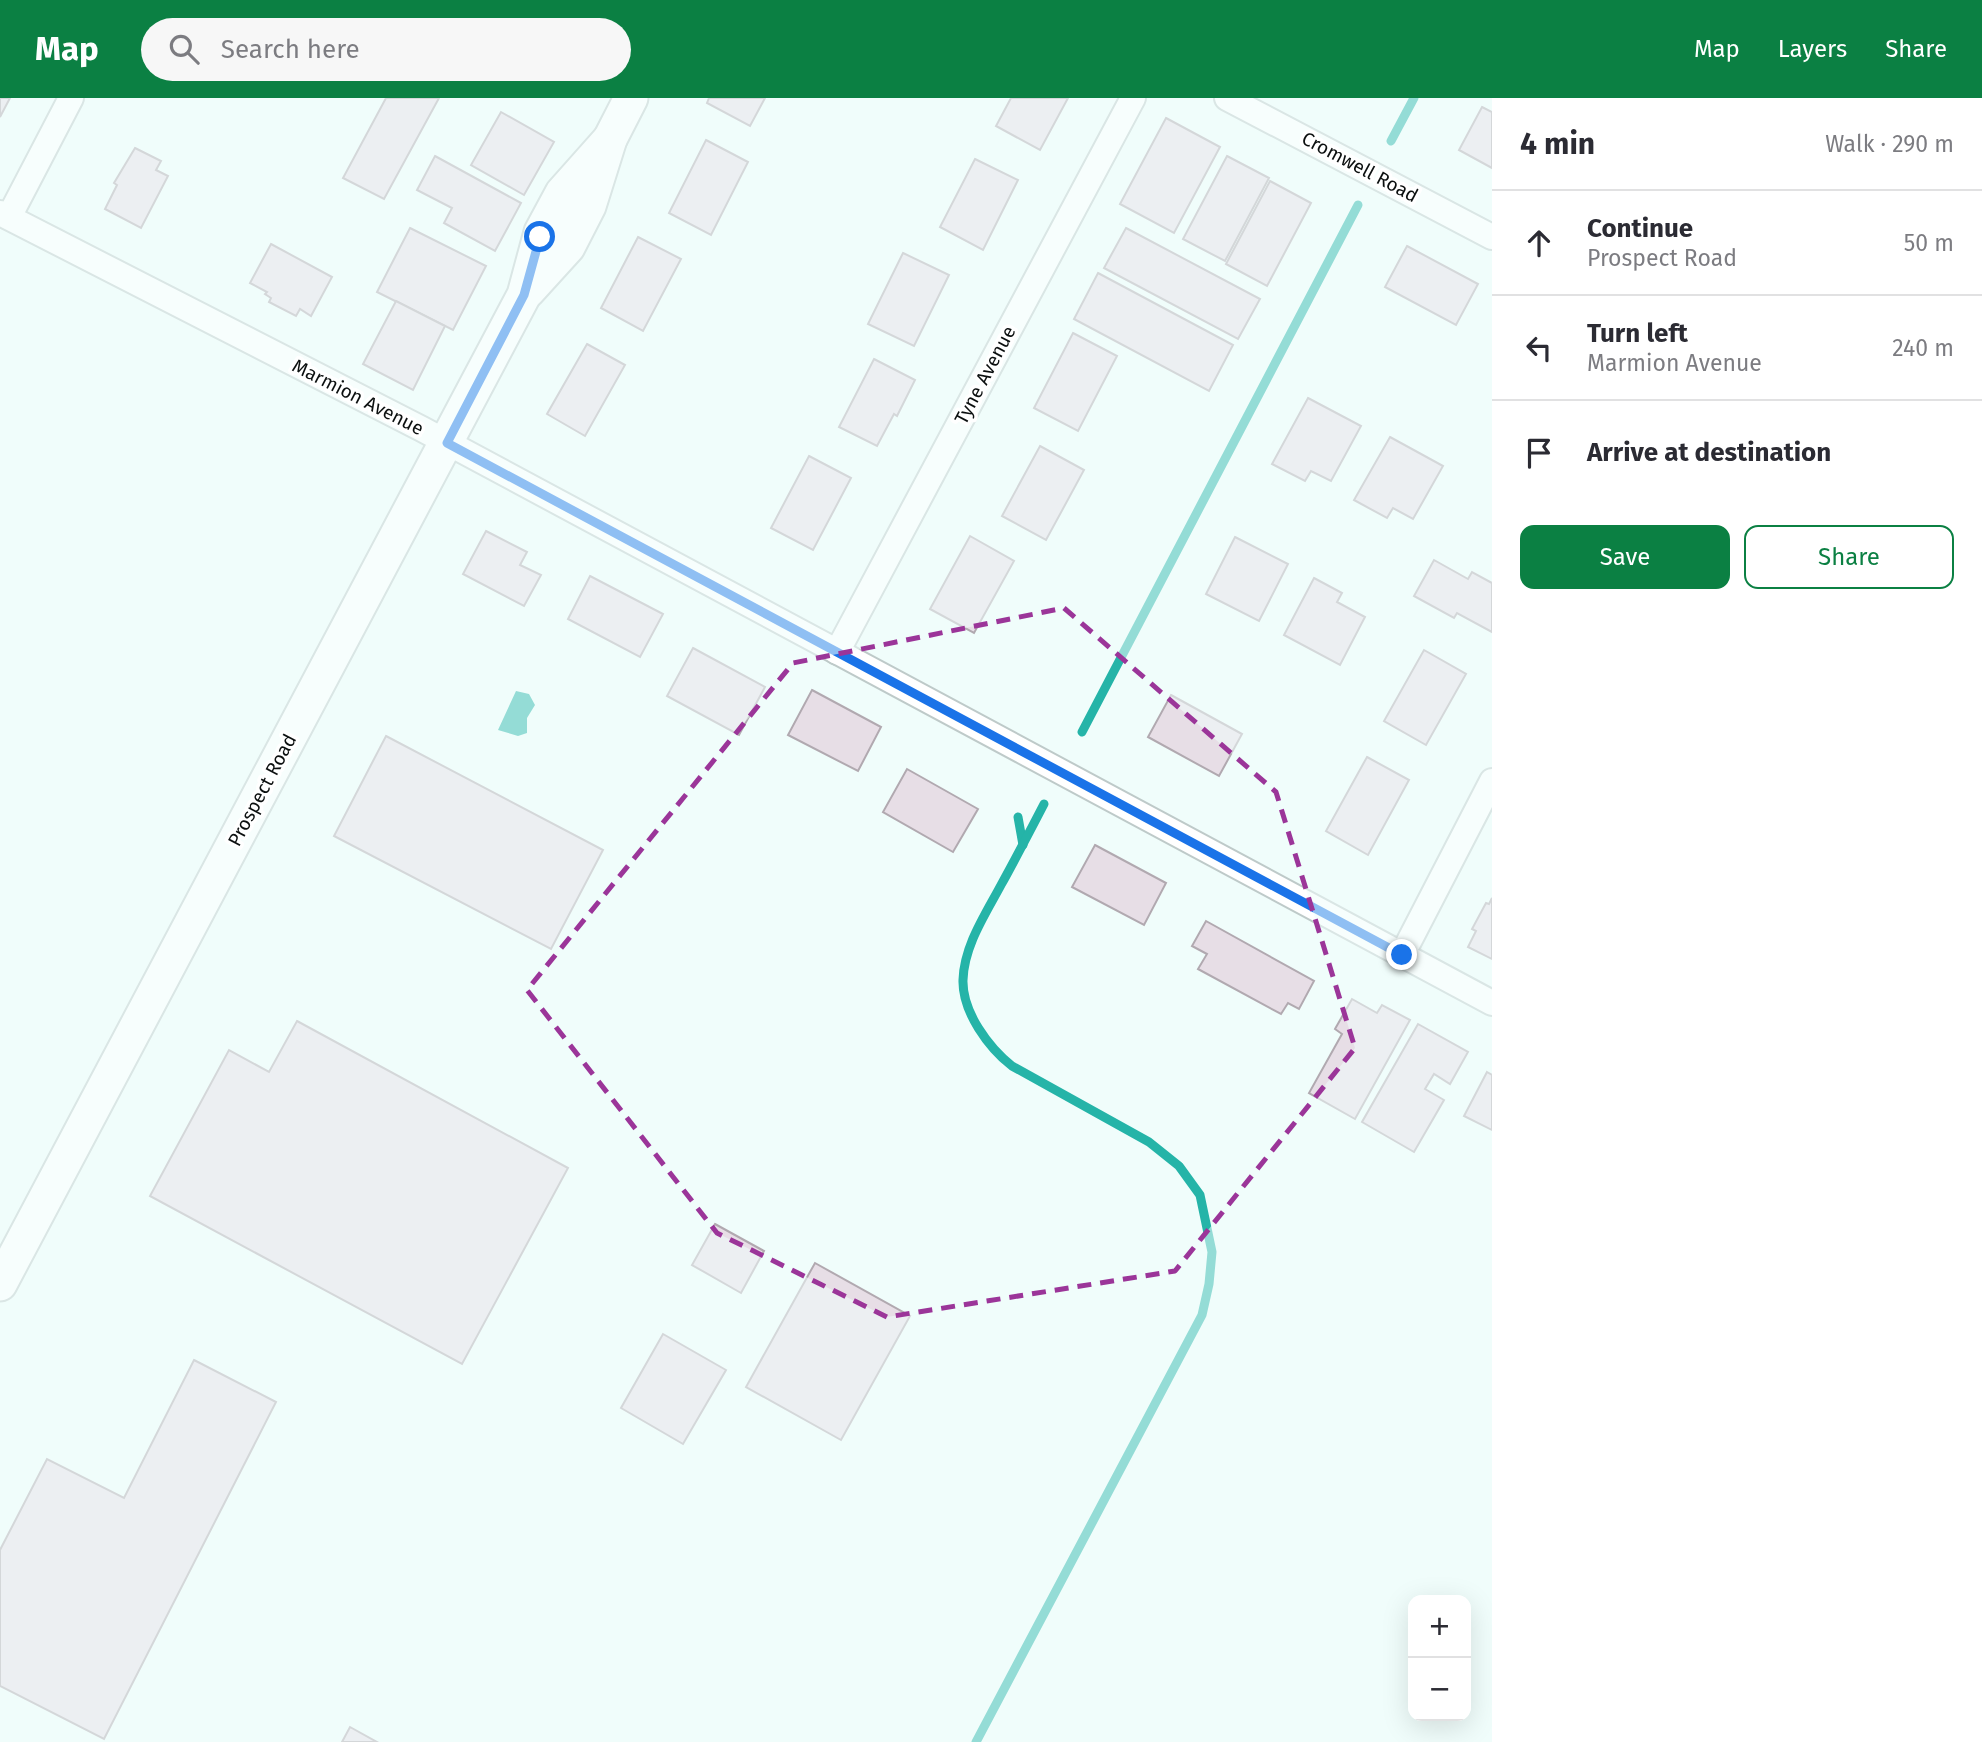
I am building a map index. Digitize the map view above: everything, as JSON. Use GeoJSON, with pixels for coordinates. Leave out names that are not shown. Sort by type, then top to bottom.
{"type":"FeatureCollection","features":[{"type":"Feature","properties":{"kind":"main road","name":"Prospect Road"},"geometry":{"type":"LineString","coordinates":[[0,1284],[524,295],[568,247],[589,206],[610,139],[631,98]]}},
{"type":"Feature","properties":{"kind":"street"},"geometry":{"type":"LineString","coordinates":[[5,215],[71,98]]}},
{"type":"Feature","properties":{"kind":"street","name":"Tyne Avenue"},"geometry":{"type":"LineString","coordinates":[[837,652],[1133,98]]}},
{"type":"Feature","properties":{"kind":"street","name":"Cromwell Road"},"geometry":{"type":"LineString","coordinates":[[1227,98],[1492,237]]}},
{"type":"Feature","properties":{"kind":"street","name":"Marmion Avenue"},"geometry":{"type":"LineString","coordinates":[[5,215],[447,443],[1492,1003]]}},
{"type":"Feature","properties":{"kind":"street"},"geometry":{"type":"LineString","coordinates":[[1402,955],[1492,781]]}},
{"type":"Feature","properties":{"kind":"highlighted area"},"geometry":{"type":"Polygon","coordinates":[[[1064,608],[1276,792],[1355,1048],[1175,1271],[887,1317],[717,1233],[527,990],[793,663],[1064,608]]]}},
{"type":"Feature","properties":{"kind":"water"},"geometry":{"type":"Polygon","coordinates":[[[516,691],[529,694],[535,705],[527,718],[527,733],[518,736],[498,730],[516,691]]]}},
{"type":"Feature","properties":{"kind":"building"},"geometry":{"type":"Polygon","coordinates":[[[0,98],[10,98],[0,117],[0,98]]]}},
{"type":"Feature","properties":{"kind":"building"},"geometry":{"type":"Polygon","coordinates":[[[386,98],[439,98],[384,199],[343,178],[386,98]]]}},
{"type":"Feature","properties":{"kind":"building"},"geometry":{"type":"Polygon","coordinates":[[[709,98],[765,98],[750,126],[707,103],[709,98]]]}},
{"type":"Feature","properties":{"kind":"building"},"geometry":{"type":"Polygon","coordinates":[[[1011,98],[1068,98],[1040,150],[996,126],[1011,98]]]}},
{"type":"Feature","properties":{"kind":"building"},"geometry":{"type":"Polygon","coordinates":[[[1482,107],[1492,112],[1492,168],[1459,150],[1482,107]]]}},
{"type":"Feature","properties":{"kind":"building"},"geometry":{"type":"Polygon","coordinates":[[[501,112],[554,142],[524,195],[471,165],[501,112]]]}},
{"type":"Feature","properties":{"kind":"building"},"geometry":{"type":"Polygon","coordinates":[[[1166,118],[1220,147],[1174,233],[1120,204],[1166,118]]]}},
{"type":"Feature","properties":{"kind":"building"},"geometry":{"type":"Polygon","coordinates":[[[706,140],[748,162],[711,235],[669,213],[706,140]]]}},
{"type":"Feature","properties":{"kind":"building"},"geometry":{"type":"Polygon","coordinates":[[[135,148],[161,161],[156,170],[168,176],[141,228],[105,209],[117,185],[114,183],[135,148]]]}},
{"type":"Feature","properties":{"kind":"building"},"geometry":{"type":"Polygon","coordinates":[[[435,156],[521,203],[495,251],[444,223],[452,208],[417,190],[435,156]]]}},
{"type":"Feature","properties":{"kind":"building"},"geometry":{"type":"Polygon","coordinates":[[[1227,156],[1269,178],[1225,261],[1183,239],[1227,156]]]}},
{"type":"Feature","properties":{"kind":"building"},"geometry":{"type":"Polygon","coordinates":[[[975,159],[1018,180],[983,250],[940,227],[975,159]]]}},
{"type":"Feature","properties":{"kind":"building"},"geometry":{"type":"Polygon","coordinates":[[[1270,181],[1311,203],[1267,286],[1226,264],[1270,181]]]}},
{"type":"Feature","properties":{"kind":"building"},"geometry":{"type":"Polygon","coordinates":[[[410,228],[486,266],[453,330],[377,292],[410,228]]]}},
{"type":"Feature","properties":{"kind":"building"},"geometry":{"type":"Polygon","coordinates":[[[1126,228],[1260,299],[1238,339],[1104,268],[1126,228]]]}},
{"type":"Feature","properties":{"kind":"building"},"geometry":{"type":"Polygon","coordinates":[[[638,237],[681,259],[643,331],[601,308],[638,237]]]}},
{"type":"Feature","properties":{"kind":"building"},"geometry":{"type":"Polygon","coordinates":[[[271,244],[332,277],[311,316],[300,309],[296,316],[269,302],[271,298],[265,294],[267,292],[250,283],[271,244]]]}},
{"type":"Feature","properties":{"kind":"building"},"geometry":{"type":"Polygon","coordinates":[[[1407,246],[1478,284],[1456,325],[1385,287],[1407,246]]]}},
{"type":"Feature","properties":{"kind":"building"},"geometry":{"type":"Polygon","coordinates":[[[903,253],[949,275],[914,346],[868,324],[903,253]]]}},
{"type":"Feature","properties":{"kind":"building"},"geometry":{"type":"Polygon","coordinates":[[[1098,273],[1233,345],[1209,391],[1074,319],[1098,273]]]}},
{"type":"Feature","properties":{"kind":"building"},"geometry":{"type":"Polygon","coordinates":[[[396,301],[445,326],[413,390],[363,364],[396,301]]]}},
{"type":"Feature","properties":{"kind":"building"},"geometry":{"type":"Polygon","coordinates":[[[1073,333],[1117,356],[1078,431],[1034,408],[1073,333]]]}},
{"type":"Feature","properties":{"kind":"building"},"geometry":{"type":"Polygon","coordinates":[[[587,344],[625,365],[585,436],[547,414],[587,344]]]}},
{"type":"Feature","properties":{"kind":"building"},"geometry":{"type":"Polygon","coordinates":[[[874,359],[915,380],[897,416],[894,414],[877,446],[839,427],[874,359]]]}},
{"type":"Feature","properties":{"kind":"building"},"geometry":{"type":"Polygon","coordinates":[[[1308,398],[1361,426],[1331,481],[1311,471],[1305,481],[1272,464],[1308,398]]]}},
{"type":"Feature","properties":{"kind":"building"},"geometry":{"type":"Polygon","coordinates":[[[1390,437],[1443,466],[1413,519],[1393,508],[1387,518],[1354,500],[1390,437]]]}},
{"type":"Feature","properties":{"kind":"building"},"geometry":{"type":"Polygon","coordinates":[[[1040,446],[1084,470],[1046,540],[1002,516],[1040,446]]]}},
{"type":"Feature","properties":{"kind":"building"},"geometry":{"type":"Polygon","coordinates":[[[809,456],[851,478],[813,550],[771,528],[809,456]]]}},
{"type":"Feature","properties":{"kind":"building"},"geometry":{"type":"Polygon","coordinates":[[[486,531],[527,552],[520,565],[541,575],[524,606],[463,574],[486,531]]]}},
{"type":"Feature","properties":{"kind":"building"},"geometry":{"type":"Polygon","coordinates":[[[970,536],[1014,561],[974,633],[930,609],[970,536]]]}},
{"type":"Feature","properties":{"kind":"building"},"geometry":{"type":"Polygon","coordinates":[[[1235,537],[1288,564],[1259,621],[1206,594],[1235,537]]]}},
{"type":"Feature","properties":{"kind":"building"},"geometry":{"type":"Polygon","coordinates":[[[1434,560],[1468,579],[1472,572],[1492,583],[1492,632],[1457,613],[1454,618],[1414,596],[1434,560]]]}},
{"type":"Feature","properties":{"kind":"building"},"geometry":{"type":"Polygon","coordinates":[[[590,576],[663,614],[640,657],[568,619],[590,576]]]}},
{"type":"Feature","properties":{"kind":"building"},"geometry":{"type":"Polygon","coordinates":[[[1314,578],[1342,593],[1337,602],[1365,617],[1340,665],[1284,635],[1314,578]]]}},
{"type":"Feature","properties":{"kind":"building"},"geometry":{"type":"Polygon","coordinates":[[[693,648],[765,687],[739,735],[667,696],[693,648]]]}},
{"type":"Feature","properties":{"kind":"building"},"geometry":{"type":"Polygon","coordinates":[[[1424,650],[1466,674],[1426,745],[1384,721],[1424,650]]]}},
{"type":"Feature","properties":{"kind":"building"},"geometry":{"type":"Polygon","coordinates":[[[812,690],[881,727],[858,771],[788,735],[812,690]]]}},
{"type":"Feature","properties":{"kind":"building"},"geometry":{"type":"Polygon","coordinates":[[[1171,695],[1242,734],[1219,776],[1148,737],[1171,695]]]}},
{"type":"Feature","properties":{"kind":"building"},"geometry":{"type":"Polygon","coordinates":[[[386,736],[603,850],[551,949],[334,836],[386,736]]]}},
{"type":"Feature","properties":{"kind":"building"},"geometry":{"type":"Polygon","coordinates":[[[1367,757],[1409,780],[1368,855],[1326,831],[1367,757]]]}},
{"type":"Feature","properties":{"kind":"building"},"geometry":{"type":"Polygon","coordinates":[[[907,769],[978,809],[953,852],[883,812],[907,769]]]}},
{"type":"Feature","properties":{"kind":"building"},"geometry":{"type":"Polygon","coordinates":[[[1095,845],[1166,883],[1144,925],[1072,887],[1095,845]]]}},
{"type":"Feature","properties":{"kind":"building"},"geometry":{"type":"Polygon","coordinates":[[[1492,898],[1492,959],[1468,947],[1476,931],[1472,929],[1486,903],[1489,904],[1492,898]]]}},
{"type":"Feature","properties":{"kind":"building"},"geometry":{"type":"Polygon","coordinates":[[[1206,921],[1314,981],[1299,1009],[1288,1003],[1281,1014],[1198,969],[1207,954],[1192,946],[1206,921]]]}},
{"type":"Feature","properties":{"kind":"building"},"geometry":{"type":"Polygon","coordinates":[[[1352,999],[1377,1013],[1382,1005],[1410,1020],[1355,1119],[1309,1093],[1342,1034],[1335,1029],[1352,999]]]}},
{"type":"Feature","properties":{"kind":"building"},"geometry":{"type":"Polygon","coordinates":[[[297,1021],[568,1168],[462,1364],[150,1196],[229,1050],[269,1072],[297,1021]]]}},
{"type":"Feature","properties":{"kind":"building"},"geometry":{"type":"Polygon","coordinates":[[[1418,1024],[1468,1052],[1450,1084],[1434,1074],[1425,1089],[1444,1100],[1414,1152],[1362,1122],[1418,1024]]]}},
{"type":"Feature","properties":{"kind":"building"},"geometry":{"type":"Polygon","coordinates":[[[1487,1072],[1492,1075],[1492,1130],[1464,1116],[1487,1072]]]}},
{"type":"Feature","properties":{"kind":"building"},"geometry":{"type":"Polygon","coordinates":[[[715,1224],[764,1251],[741,1293],[692,1265],[715,1224]]]}},
{"type":"Feature","properties":{"kind":"building"},"geometry":{"type":"Polygon","coordinates":[[[815,1263],[910,1316],[841,1440],[746,1387],[815,1263]]]}},
{"type":"Feature","properties":{"kind":"building"},"geometry":{"type":"Polygon","coordinates":[[[663,1334],[726,1370],[683,1444],[621,1408],[663,1334]]]}},
{"type":"Feature","properties":{"kind":"building"},"geometry":{"type":"Polygon","coordinates":[[[194,1360],[276,1402],[104,1739],[0,1686],[0,1550],[47,1459],[124,1498],[194,1360]]]}},
{"type":"Feature","properties":{"kind":"building"},"geometry":{"type":"Polygon","coordinates":[[[350,1727],[377,1742],[342,1742],[350,1727]]]}},
{"type":"Feature","properties":{"kind":"waterway"},"geometry":{"type":"LineString","coordinates":[[1391,141],[1414,98]]}},
{"type":"Feature","properties":{"kind":"waterway"},"geometry":{"type":"LineString","coordinates":[[1082,732],[1358,205]]}},
{"type":"Feature","properties":{"kind":"waterway"},"geometry":{"type":"LineString","coordinates":[[976,1742],[1202,1315],[1212,1252],[1200,1195],[1179,1166],[1149,1142],[1012,1066],[978,1028],[967,1004],[963,980],[971,943],[1044,804]]}},
{"type":"Feature","properties":{"kind":"waterway"},"geometry":{"type":"LineString","coordinates":[[1018,817],[1023,845]]}},
{"type":"Feature","properties":{"kind":"route"},"geometry":{"type":"LineString","coordinates":[[540,237],[524,295],[447,443],[1402,955]]}}]}
